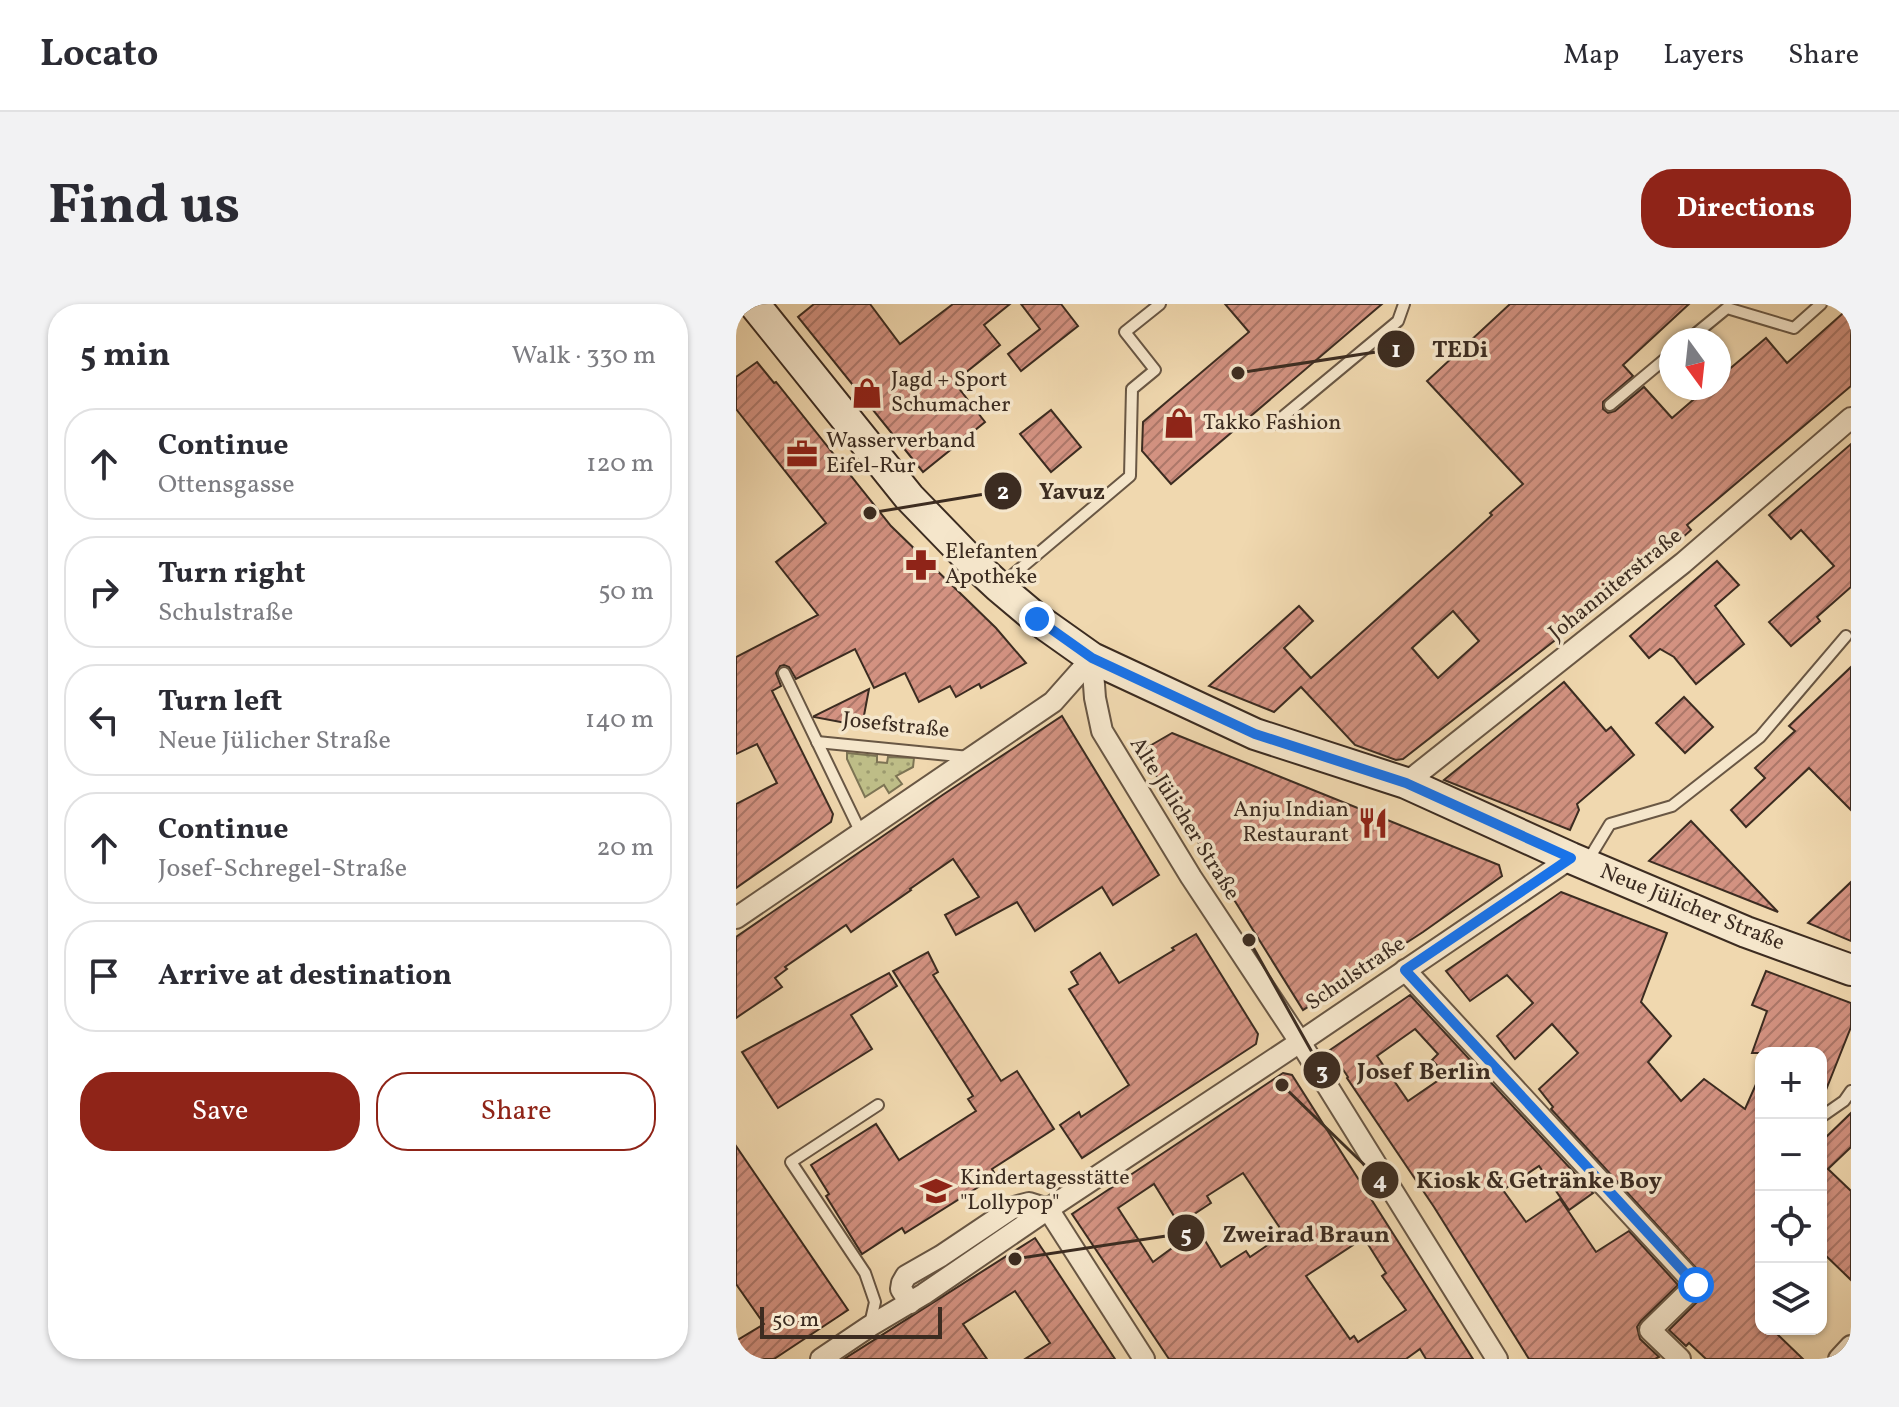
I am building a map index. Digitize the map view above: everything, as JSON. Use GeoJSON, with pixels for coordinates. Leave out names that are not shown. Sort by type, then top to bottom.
{"type":"FeatureCollection","features":[{"type":"Feature","properties":{"kind":"street","name":"Neue Jülicher Straße"},"geometry":{"type":"LineString","coordinates":[[754,304],[909,497],[999,587],[1092,658],[1255,734],[1406,783],[1578,861],[1746,932],[1851,970]]}},
{"type":"Feature","properties":{"kind":"street","name":"Johanniterstraße"},"geometry":{"type":"LineString","coordinates":[[1406,783],[1683,563],[1851,418]]}},
{"type":"Feature","properties":{"kind":"street","name":"Josefstraße"},"geometry":{"type":"LineString","coordinates":[[736,918],[1053,702],[1092,658]]}},
{"type":"Feature","properties":{"kind":"street","name":"Alte Jülicher Straße"},"geometry":{"type":"LineString","coordinates":[[1092,658],[1095,698],[1102,731],[1497,1359]]}},
{"type":"Feature","properties":{"kind":"street","name":"Schulstraße"},"geometry":{"type":"LineString","coordinates":[[1048,1209],[1405,970],[1578,861]]}},
{"type":"Feature","properties":{"kind":"street"},"geometry":{"type":"LineString","coordinates":[[1405,970],[1696,1285],[1650,1330],[1680,1359]]}},
{"type":"Feature","properties":{"kind":"street"},"geometry":{"type":"LineString","coordinates":[[821,1359],[910,1303],[901,1289],[906,1276],[1014,1207],[1029,1203],[1048,1209],[1144,1359]]}},
{"type":"Feature","properties":{"kind":"street"},"geometry":{"type":"LineString","coordinates":[[1839,1359],[1851,1346]]}},
{"type":"Feature","properties":{"kind":"lane"},"geometry":{"type":"LineString","coordinates":[[999,587],[1130,476],[1132,389],[1155,370],[1125,332],[1160,304]]}},
{"type":"Feature","properties":{"kind":"lane"},"geometry":{"type":"LineString","coordinates":[[1274,424],[1398,321],[1404,304]]}},
{"type":"Feature","properties":{"kind":"lane"},"geometry":{"type":"LineString","coordinates":[[1703,328],[1727,308],[1794,328],[1821,304]]}},
{"type":"Feature","properties":{"kind":"lane"},"geometry":{"type":"LineString","coordinates":[[1610,405],[1659,364]]}},
{"type":"Feature","properties":{"kind":"lane"},"geometry":{"type":"LineString","coordinates":[[1578,861],[1610,824],[1672,806],[1760,737],[1846,636]]}},
{"type":"Feature","properties":{"kind":"lane","name":"Josefstraße"},"geometry":{"type":"LineString","coordinates":[[784,673],[861,833]]}},
{"type":"Feature","properties":{"kind":"lane","name":"Josefstraße"},"geometry":{"type":"LineString","coordinates":[[817,742],[971,758]]}},
{"type":"Feature","properties":{"kind":"lane"},"geometry":{"type":"LineString","coordinates":[[1827,1113],[1844,1101],[1851,1091]]}},
{"type":"Feature","properties":{"kind":"lane"},"geometry":{"type":"LineString","coordinates":[[870,1326],[875,1302],[865,1273],[791,1162],[878,1105]]}},
{"type":"Feature","properties":{"kind":"shaded area"},"geometry":{"type":"Polygon","coordinates":[[[847,753],[877,756],[877,762],[887,763],[888,757],[914,758],[913,767],[896,776],[902,784],[889,793],[884,785],[865,797],[847,753]]]}},
{"type":"Feature","properties":{"kind":"building"},"geometry":{"type":"Polygon","coordinates":[[[814,304],[870,304],[900,344],[953,304],[1010,304],[984,325],[1000,345],[954,382],[985,422],[923,472],[798,317],[814,304]]]}},
{"type":"Feature","properties":{"kind":"building"},"geometry":{"type":"Polygon","coordinates":[[[1021,304],[1061,304],[1078,326],[1021,371],[1008,354],[1040,329],[1021,304]]]}},
{"type":"Feature","properties":{"kind":"building"},"geometry":{"type":"Polygon","coordinates":[[[1225,304],[1382,304],[1171,484],[1142,451],[1143,422],[1249,332],[1225,304]]]}},
{"type":"Feature","properties":{"kind":"building"},"geometry":{"type":"Polygon","coordinates":[[[1510,304],[1689,304],[1663,328],[1659,328],[1659,332],[1623,365],[1633,376],[1603,402],[1603,409],[1608,413],[1615,411],[1644,387],[1672,418],[1693,400],[1731,400],[1731,368],[1766,338],[1787,363],[1851,306],[1851,386],[1687,525],[1691,530],[1672,547],[1403,759],[1396,760],[1355,745],[1301,687],[1274,712],[1209,686],[1299,606],[1313,621],[1284,648],[1311,678],[1523,484],[1427,381],[1510,304]],[[1453,611],[1412,648],[1438,678],[1479,641],[1453,611]]]}},
{"type":"Feature","properties":{"kind":"building"},"geometry":{"type":"Polygon","coordinates":[[[757,362],[891,526],[996,628],[1026,663],[981,688],[979,684],[956,697],[950,686],[919,702],[905,673],[874,688],[855,649],[796,679],[789,667],[780,666],[776,673],[781,686],[772,691],[833,814],[831,822],[736,888],[736,804],[777,783],[757,744],[736,754],[736,657],[818,615],[776,562],[826,523],[736,409],[736,377],[757,362]]]}},
{"type":"Feature","properties":{"kind":"building"},"geometry":{"type":"Polygon","coordinates":[[[1051,410],[1081,447],[1051,472],[1020,434],[1051,410]]]}},
{"type":"Feature","properties":{"kind":"building"},"geometry":{"type":"Polygon","coordinates":[[[1851,444],[1851,587],[1817,617],[1820,621],[1791,646],[1769,622],[1834,566],[1801,530],[1791,539],[1769,515],[1851,444]]]}},
{"type":"Feature","properties":{"kind":"building"},"geometry":{"type":"Polygon","coordinates":[[[1717,561],[1739,585],[1715,606],[1744,644],[1696,684],[1674,657],[1660,649],[1649,658],[1630,636],[1717,561]]]}},
{"type":"Feature","properties":{"kind":"building"},"geometry":{"type":"Polygon","coordinates":[[[1851,667],[1851,810],[1809,768],[1746,827],[1731,810],[1765,778],[1755,768],[1795,731],[1789,726],[1851,667]]]}},
{"type":"Feature","properties":{"kind":"building"},"geometry":{"type":"Polygon","coordinates":[[[1564,682],[1606,731],[1611,727],[1634,755],[1577,804],[1579,810],[1570,830],[1444,780],[1564,682]]]}},
{"type":"Feature","properties":{"kind":"building"},"geometry":{"type":"Polygon","coordinates":[[[869,689],[862,726],[814,717],[814,716],[869,689]]]}},
{"type":"Feature","properties":{"kind":"building"},"geometry":{"type":"Polygon","coordinates":[[[1684,697],[1713,727],[1685,753],[1656,723],[1684,697]]]}},
{"type":"Feature","properties":{"kind":"building"},"geometry":{"type":"Polygon","coordinates":[[[1062,716],[1159,875],[1113,905],[1102,887],[1035,931],[1017,902],[956,935],[945,915],[979,897],[953,859],[851,932],[846,925],[785,967],[787,969],[775,978],[782,987],[736,1018],[736,937],[1062,716]]]}},
{"type":"Feature","properties":{"kind":"building"},"geometry":{"type":"Polygon","coordinates":[[[1172,733],[1499,865],[1502,876],[1303,1010],[1141,751],[1172,733]]]}},
{"type":"Feature","properties":{"kind":"building"},"geometry":{"type":"Polygon","coordinates":[[[1691,821],[1778,912],[1649,861],[1691,821]]]}},
{"type":"Feature","properties":{"kind":"building"},"geometry":{"type":"Polygon","coordinates":[[[1851,882],[1851,941],[1808,923],[1851,882]]]}},
{"type":"Feature","properties":{"kind":"building"},"geometry":{"type":"Polygon","coordinates":[[[1561,892],[1667,933],[1641,1002],[1671,1036],[1648,1062],[1681,1101],[1704,1079],[1745,1109],[1755,1086],[1755,1335],[1778,1335],[1803,1359],[1706,1359],[1669,1330],[1705,1294],[1709,1288],[1708,1281],[1551,1109],[1553,1107],[1539,1089],[1578,1053],[1552,1024],[1515,1059],[1497,1036],[1533,1003],[1507,975],[1470,1001],[1446,971],[1561,892]]]}},
{"type":"Feature","properties":{"kind":"building"},"geometry":{"type":"Polygon","coordinates":[[[1196,934],[1258,1034],[1256,1044],[1082,1158],[1060,1125],[1079,1112],[1081,1117],[1129,1085],[1069,989],[1078,984],[1071,972],[1100,953],[1119,983],[1196,934]]]}},
{"type":"Feature","properties":{"kind":"building"},"geometry":{"type":"Polygon","coordinates":[[[928,952],[938,972],[933,975],[1001,1081],[1017,1071],[1054,1129],[992,1169],[996,1176],[905,1233],[902,1228],[862,1254],[811,1165],[876,1124],[899,1160],[976,1111],[968,1099],[973,1096],[893,971],[928,952]]]}},
{"type":"Feature","properties":{"kind":"building"},"geometry":{"type":"Polygon","coordinates":[[[1766,971],[1851,1003],[1851,1027],[1827,1087],[1827,1047],[1755,1047],[1755,1053],[1752,1053],[1767,1011],[1752,1005],[1766,971]]]}},
{"type":"Feature","properties":{"kind":"building"},"geometry":{"type":"Polygon","coordinates":[[[889,973],[897,986],[851,1015],[872,1049],[778,1108],[742,1052],[889,973]]]}},
{"type":"Feature","properties":{"kind":"building"},"geometry":{"type":"Polygon","coordinates":[[[1410,995],[1593,1193],[1569,1210],[1539,1166],[1503,1190],[1526,1222],[1560,1199],[1596,1252],[1629,1231],[1678,1285],[1637,1327],[1640,1339],[1659,1357],[1529,1359],[1434,1207],[1330,1050],[1410,995]],[[1415,1029],[1377,1056],[1408,1101],[1446,1075],[1432,1060],[1438,1054],[1415,1029]]]}},
{"type":"Feature","properties":{"kind":"building"},"geometry":{"type":"Polygon","coordinates":[[[1283,1073],[1292,1075],[1473,1359],[1426,1359],[1420,1349],[1406,1359],[1169,1359],[1072,1214],[1283,1073]],[[1243,1173],[1207,1196],[1211,1203],[1179,1224],[1154,1184],[1118,1208],[1153,1262],[1198,1229],[1221,1267],[1246,1251],[1250,1257],[1284,1234],[1243,1173]],[[1364,1238],[1306,1276],[1350,1339],[1354,1336],[1358,1342],[1406,1310],[1382,1276],[1386,1273],[1364,1238]]]}},
{"type":"Feature","properties":{"kind":"building"},"geometry":{"type":"Polygon","coordinates":[[[1851,1113],[1851,1147],[1828,1169],[1851,1191],[1851,1280],[1827,1257],[1827,1136],[1851,1113]]]}},
{"type":"Feature","properties":{"kind":"building"},"geometry":{"type":"Polygon","coordinates":[[[736,1146],[848,1310],[774,1359],[736,1359],[736,1341],[764,1324],[736,1284],[736,1146]]]}},
{"type":"Feature","properties":{"kind":"building"},"geometry":{"type":"Polygon","coordinates":[[[1035,1238],[1115,1359],[1025,1359],[1050,1343],[1015,1291],[963,1324],[987,1359],[844,1359],[1035,1238]]]}},
{"type":"Feature","properties":{"kind":"place","name":"TEDi"},"geometry":{"type":"Point","coordinates":[1238,373]}},
{"type":"Feature","properties":{"kind":"place","name":"Jagd + Sport Schumacher"},"geometry":{"type":"Point","coordinates":[867,393]}},
{"type":"Feature","properties":{"kind":"place","name":"Takko Fashion"},"geometry":{"type":"Point","coordinates":[1179,423]}},
{"type":"Feature","properties":{"kind":"place","name":"Wasserverband Eifel-Rur"},"geometry":{"type":"Point","coordinates":[802,454]}},
{"type":"Feature","properties":{"kind":"place","name":"Yavuz"},"geometry":{"type":"Point","coordinates":[870,513]}},
{"type":"Feature","properties":{"kind":"place","name":"Elefanten Apotheke"},"geometry":{"type":"Point","coordinates":[921,565]}},
{"type":"Feature","properties":{"kind":"place","name":"Anju Indian Restaurant"},"geometry":{"type":"Point","coordinates":[1373,823]}},
{"type":"Feature","properties":{"kind":"place","name":"Josef Berlin"},"geometry":{"type":"Point","coordinates":[1249,940]}},
{"type":"Feature","properties":{"kind":"place","name":"Kiosk & Getränke Boy"},"geometry":{"type":"Point","coordinates":[1282,1085]}},
{"type":"Feature","properties":{"kind":"place","name":"Kindertagesstätte \"Lollypop\""},"geometry":{"type":"Point","coordinates":[936,1191]}},
{"type":"Feature","properties":{"kind":"place","name":"Zweirad Braun"},"geometry":{"type":"Point","coordinates":[1015,1259]}},
{"type":"Feature","properties":{"kind":"route"},"geometry":{"type":"LineString","coordinates":[[1037,619],[1092,658],[1255,734],[1406,783],[1571,858],[1405,970],[1696,1285]]}}]}
